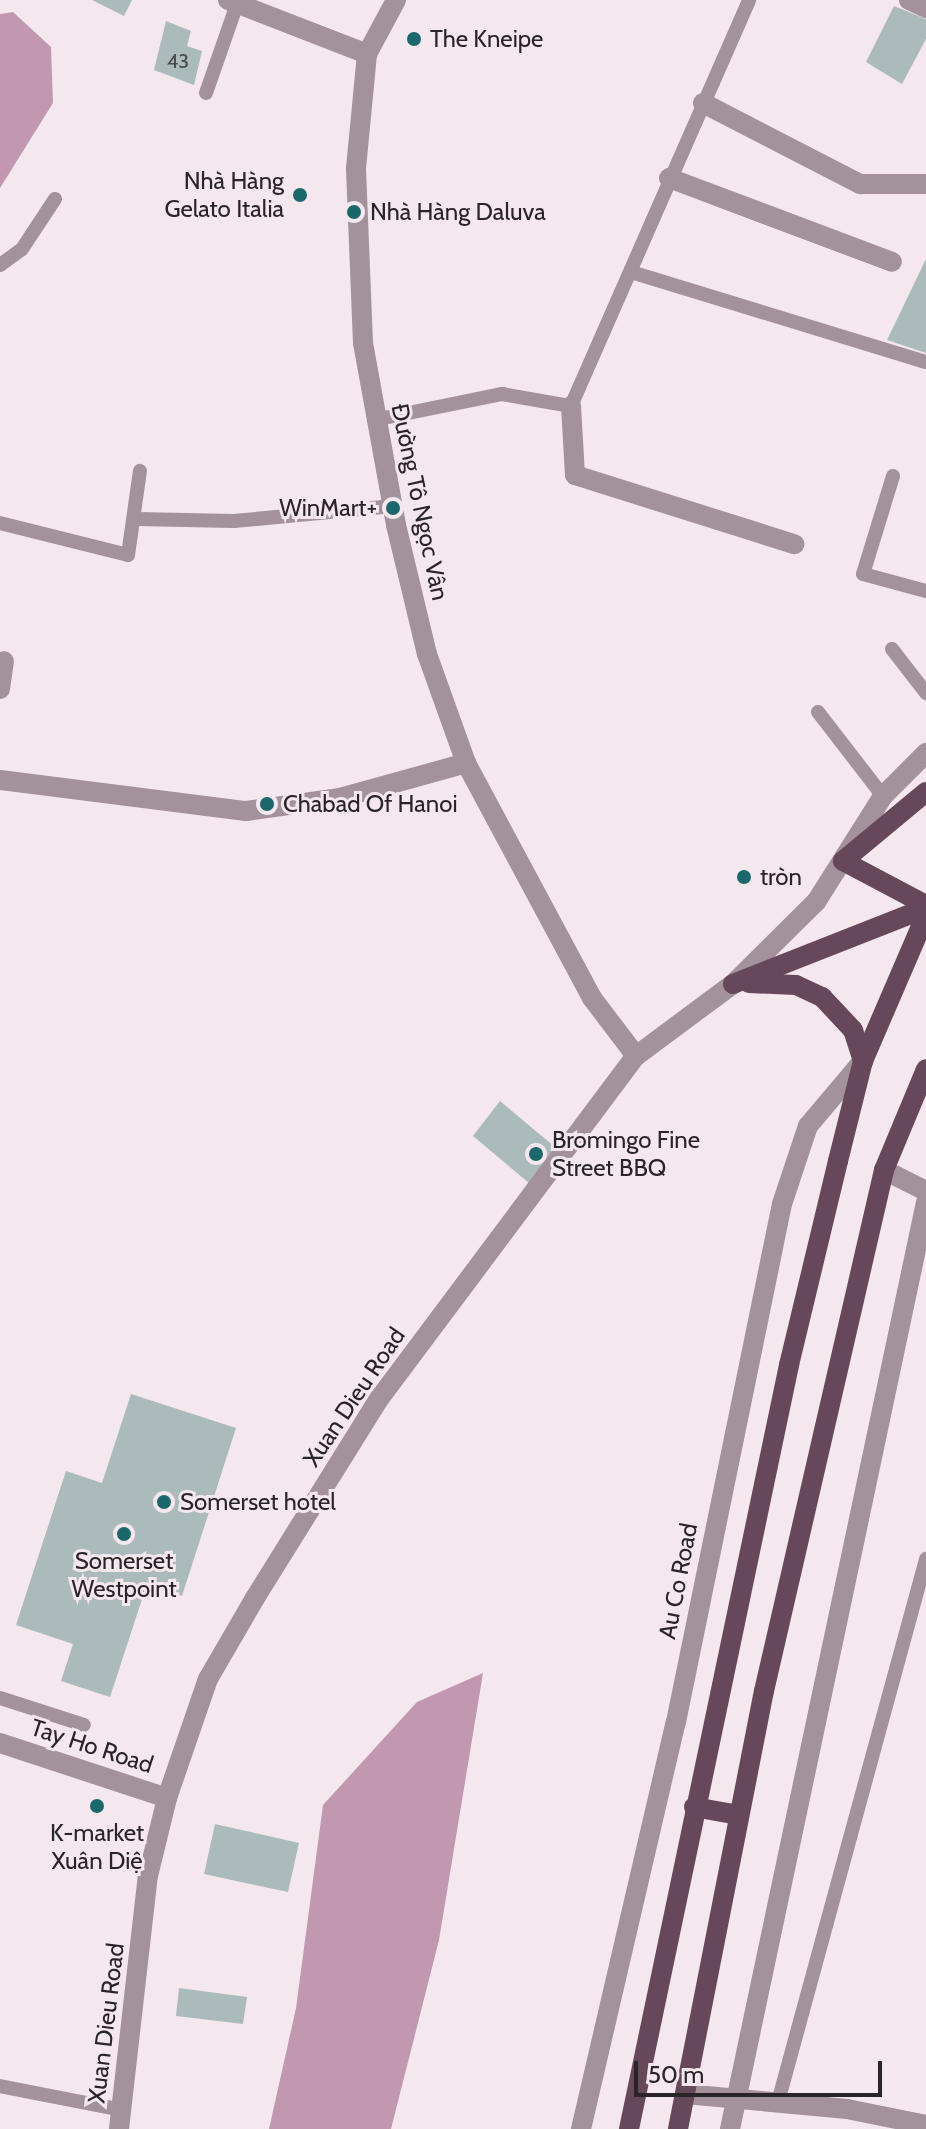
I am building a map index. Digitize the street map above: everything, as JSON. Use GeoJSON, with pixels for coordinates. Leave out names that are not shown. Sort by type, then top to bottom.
{"type":"FeatureCollection","features":[{"type":"Feature","properties":{"kind":"main road"},"geometry":{"type":"LineString","coordinates":[[926,792],[843,861],[926,906]]}},
{"type":"Feature","properties":{"kind":"main road"},"geometry":{"type":"LineString","coordinates":[[733,984],[926,906]]}},
{"type":"Feature","properties":{"kind":"main road","name":"Au Co Road"},"geometry":{"type":"LineString","coordinates":[[629,2129],[789,1365],[863,1061],[926,915]]}},
{"type":"Feature","properties":{"kind":"main road"},"geometry":{"type":"LineString","coordinates":[[733,984],[808,988],[845,1019],[863,1061]]}},
{"type":"Feature","properties":{"kind":"main road"},"geometry":{"type":"LineString","coordinates":[[678,2129],[739,1815],[884,1170],[926,1069]]}},
{"type":"Feature","properties":{"kind":"main road"},"geometry":{"type":"LineString","coordinates":[[694,1807],[739,1815]]}},
{"type":"Feature","properties":{"kind":"street"},"geometry":{"type":"LineString","coordinates":[[233,2],[367,54],[396,0]]}},
{"type":"Feature","properties":{"kind":"street"},"geometry":{"type":"LineString","coordinates":[[909,0],[926,8]]}},
{"type":"Feature","properties":{"kind":"street","name":"Đường Tô Ngọc Vân"},"geometry":{"type":"LineString","coordinates":[[367,54],[356,169],[363,343],[374,420],[427,654],[466,763],[592,998],[636,1056]]}},
{"type":"Feature","properties":{"kind":"street"},"geometry":{"type":"LineString","coordinates":[[703,103],[860,184],[926,184]]}},
{"type":"Feature","properties":{"kind":"street"},"geometry":{"type":"LineString","coordinates":[[669,178],[892,262]]}},
{"type":"Feature","properties":{"kind":"street"},"geometry":{"type":"LineString","coordinates":[[571,406],[575,475],[794,544]]}},
{"type":"Feature","properties":{"kind":"street"},"geometry":{"type":"LineString","coordinates":[[0,689],[4,661]]}},
{"type":"Feature","properties":{"kind":"street"},"geometry":{"type":"LineString","coordinates":[[843,861],[883,796],[926,753]]}},
{"type":"Feature","properties":{"kind":"street"},"geometry":{"type":"LineString","coordinates":[[0,780],[246,811],[340,798],[466,763]]}},
{"type":"Feature","properties":{"kind":"street","name":"Xuan Dieu Road"},"geometry":{"type":"LineString","coordinates":[[121,2120],[148,1876],[167,1798],[208,1679],[364,1422],[636,1056],[733,984],[816,902],[843,861]]}},
{"type":"Feature","properties":{"kind":"street","name":"Au Co Road"},"geometry":{"type":"LineString","coordinates":[[581,2129],[676,1722],[782,1204],[808,1126],[863,1061]]}},
{"type":"Feature","properties":{"kind":"street"},"geometry":{"type":"LineString","coordinates":[[884,1170],[926,1191]]}},
{"type":"Feature","properties":{"kind":"street"},"geometry":{"type":"LineString","coordinates":[[730,2129],[926,1202]]}},
{"type":"Feature","properties":{"kind":"street","name":"Tay Ho Road"},"geometry":{"type":"LineString","coordinates":[[0,1743],[167,1798]]}},
{"type":"Feature","properties":{"kind":"street"},"geometry":{"type":"LineString","coordinates":[[685,2094],[778,2102],[926,2125]]}},
{"type":"Feature","properties":{"kind":"lane"},"geometry":{"type":"LineString","coordinates":[[374,420],[502,394],[571,406],[749,0]]}},
{"type":"Feature","properties":{"kind":"lane"},"geometry":{"type":"LineString","coordinates":[[206,93],[233,2]]}},
{"type":"Feature","properties":{"kind":"lane"},"geometry":{"type":"LineString","coordinates":[[0,265],[22,249],[55,199]]}},
{"type":"Feature","properties":{"kind":"lane"},"geometry":{"type":"LineString","coordinates":[[631,272],[926,362]]}},
{"type":"Feature","properties":{"kind":"lane"},"geometry":{"type":"LineString","coordinates":[[0,523],[128,555],[136,519],[140,471]]}},
{"type":"Feature","properties":{"kind":"lane"},"geometry":{"type":"LineString","coordinates":[[893,476],[863,574],[926,591]]}},
{"type":"Feature","properties":{"kind":"lane"},"geometry":{"type":"LineString","coordinates":[[136,519],[234,521],[393,506]]}},
{"type":"Feature","properties":{"kind":"lane"},"geometry":{"type":"LineString","coordinates":[[892,649],[926,693]]}},
{"type":"Feature","properties":{"kind":"lane"},"geometry":{"type":"LineString","coordinates":[[818,712],[883,796]]}},
{"type":"Feature","properties":{"kind":"lane"},"geometry":{"type":"LineString","coordinates":[[778,2102],[926,1559]]}},
{"type":"Feature","properties":{"kind":"lane"},"geometry":{"type":"LineString","coordinates":[[0,1698],[84,1725]]}},
{"type":"Feature","properties":{"kind":"lane"},"geometry":{"type":"LineString","coordinates":[[0,2086],[121,2120]]}},
{"type":"Feature","properties":{"kind":"shaded area"},"geometry":{"type":"Polygon","coordinates":[[[13,12],[51,47],[53,103],[0,188],[0,14],[13,12]]]}},
{"type":"Feature","properties":{"kind":"shaded area"},"geometry":{"type":"Polygon","coordinates":[[[483,1673],[439,1940],[391,2129],[269,2129],[296,2008],[323,1805],[417,1702],[483,1673]]]}},
{"type":"Feature","properties":{"kind":"building"},"geometry":{"type":"Polygon","coordinates":[[[92,0],[132,0],[124,16],[92,0]]]}},
{"type":"Feature","properties":{"kind":"building"},"geometry":{"type":"Polygon","coordinates":[[[894,6],[926,19],[926,39],[902,84],[866,62],[894,6]]]}},
{"type":"Feature","properties":{"kind":"building"},"geometry":{"type":"Polygon","coordinates":[[[166,21],[191,31],[187,46],[202,51],[194,85],[154,70],[166,21]]]}},
{"type":"Feature","properties":{"kind":"building"},"geometry":{"type":"Polygon","coordinates":[[[926,259],[926,353],[887,340],[926,259]]]}},
{"type":"Feature","properties":{"kind":"building"},"geometry":{"type":"Polygon","coordinates":[[[500,1101],[556,1148],[529,1183],[473,1136],[500,1101]]]}},
{"type":"Feature","properties":{"kind":"building","name":"Somerset Westpoint"},"geometry":{"type":"Polygon","coordinates":[[[131,1394],[236,1428],[182,1596],[147,1584],[110,1697],[61,1681],[73,1644],[16,1625],[66,1471],[102,1483],[131,1394]]]}},
{"type":"Feature","properties":{"kind":"building"},"geometry":{"type":"Polygon","coordinates":[[[215,1824],[299,1843],[288,1892],[204,1874],[215,1824]]]}},
{"type":"Feature","properties":{"kind":"building"},"geometry":{"type":"Polygon","coordinates":[[[179,1988],[247,1997],[243,2024],[176,2016],[179,1988]]]}},
{"type":"Feature","properties":{"kind":"place","name":"The Kneipe"},"geometry":{"type":"Point","coordinates":[414,39]}},
{"type":"Feature","properties":{"kind":"place","name":"Nhà Hàng Gelato Italia"},"geometry":{"type":"Point","coordinates":[300,195]}},
{"type":"Feature","properties":{"kind":"place","name":"Nhà Hàng Daluva"},"geometry":{"type":"Point","coordinates":[354,212]}},
{"type":"Feature","properties":{"kind":"place","name":"WinMart+"},"geometry":{"type":"Point","coordinates":[393,508]}},
{"type":"Feature","properties":{"kind":"place","name":"Chabad Of Hanoi"},"geometry":{"type":"Point","coordinates":[267,804]}},
{"type":"Feature","properties":{"kind":"place","name":"tròn"},"geometry":{"type":"Point","coordinates":[744,877]}},
{"type":"Feature","properties":{"kind":"place","name":"Bromingo Fine Street BBQ"},"geometry":{"type":"Point","coordinates":[536,1154]}},
{"type":"Feature","properties":{"kind":"place","name":"Somerset hotel"},"geometry":{"type":"Point","coordinates":[164,1502]}},
{"type":"Feature","properties":{"kind":"place","name":"Somerset Westpoint"},"geometry":{"type":"Point","coordinates":[124,1534]}},
{"type":"Feature","properties":{"kind":"place","name":"K-market Xuân Diệ"},"geometry":{"type":"Point","coordinates":[97,1806]}}]}
